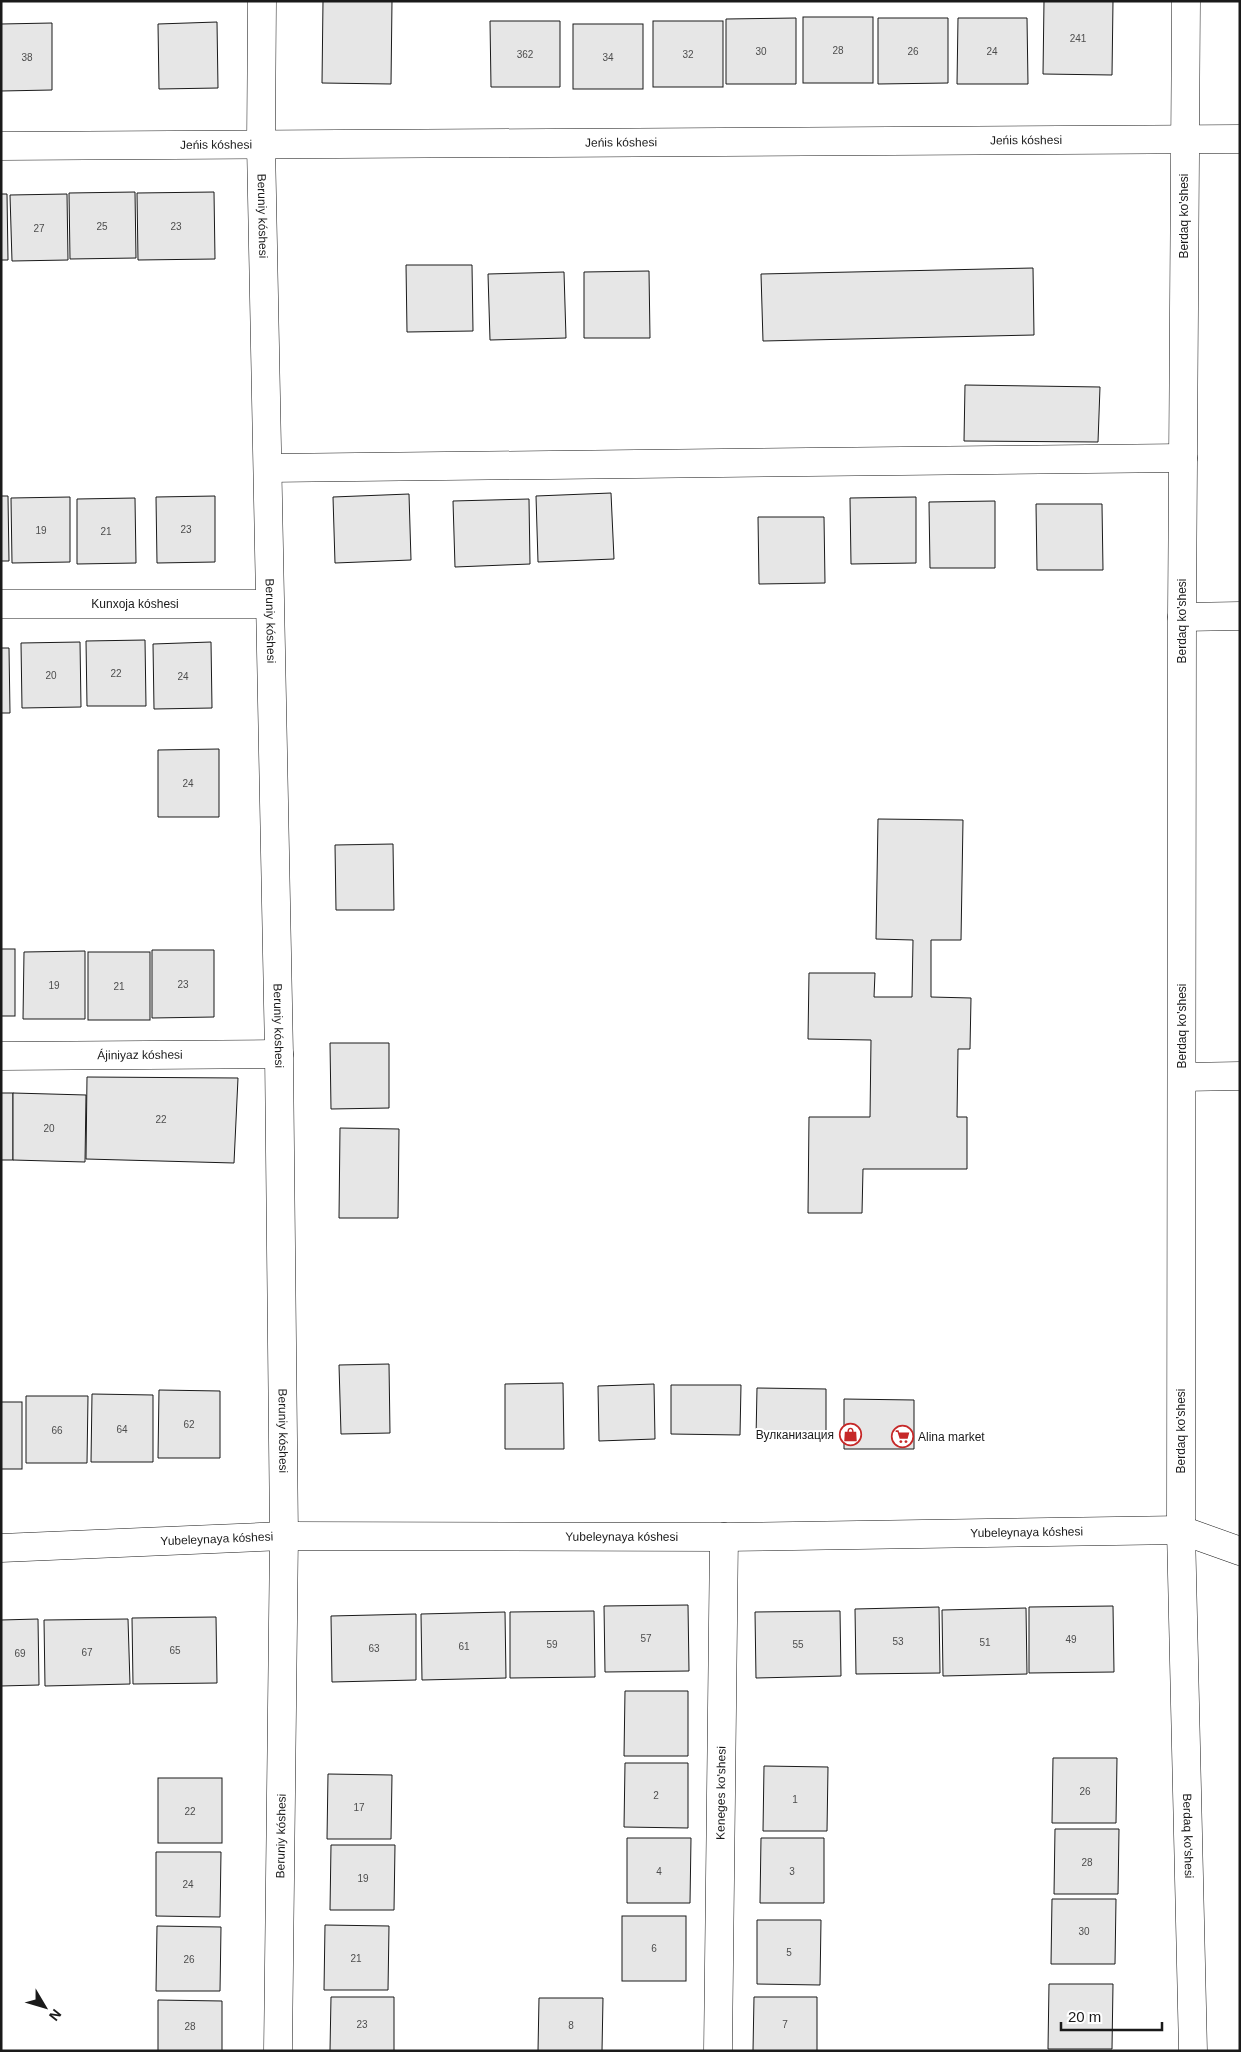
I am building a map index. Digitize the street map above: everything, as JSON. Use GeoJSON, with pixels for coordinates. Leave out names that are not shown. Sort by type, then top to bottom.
{"type":"FeatureCollection","features":[{"type":"Feature","properties":{"kind":"street","name":"Beruniy kóshesi"},"geometry":{"type":"LineString","coordinates":[[262,1],[262,145],[269,468],[269,604],[279,1054],[284,1536],[278,2051]]}},
{"type":"Feature","properties":{"kind":"street","name":"Berdaq ko'shesi"},"geometry":{"type":"LineString","coordinates":[[1186,1],[1182,617],[1181,1530],[1194,2051]]}},
{"type":"Feature","properties":{"kind":"street","name":"Jeńis kóshesi"},"geometry":{"type":"LineString","coordinates":[[1,146],[1240,139]]}},
{"type":"Feature","properties":{"kind":"street"},"geometry":{"type":"LineString","coordinates":[[269,468],[1184,458]]}},
{"type":"Feature","properties":{"kind":"street","name":"Kunxoja kóshesi"},"geometry":{"type":"LineString","coordinates":[[1,604],[269,604]]}},
{"type":"Feature","properties":{"kind":"street"},"geometry":{"type":"LineString","coordinates":[[1182,617],[1240,616]]}},
{"type":"Feature","properties":{"kind":"street","name":"Ájiniyaz kóshesi"},"geometry":{"type":"LineString","coordinates":[[1,1056],[279,1054]]}},
{"type":"Feature","properties":{"kind":"street"},"geometry":{"type":"LineString","coordinates":[[1182,1076],[1240,1076]]}},
{"type":"Feature","properties":{"kind":"street","name":"Yubeleynaya kóshesi"},"geometry":{"type":"LineString","coordinates":[[1,1548],[284,1536],[724,1537],[1181,1530],[1240,1551]]}},
{"type":"Feature","properties":{"kind":"street","name":"Keneges ko'shesi"},"geometry":{"type":"LineString","coordinates":[[718,2051],[724,1537]]}},
{"type":"Feature","properties":{"kind":"building"},"geometry":{"type":"Polygon","coordinates":[[[323,1],[392,1],[391,84],[322,83],[323,1]]]}},
{"type":"Feature","properties":{"kind":"building"},"geometry":{"type":"Polygon","coordinates":[[[1044,1],[1113,1],[1112,75],[1043,74],[1044,1]]]}},
{"type":"Feature","properties":{"kind":"building"},"geometry":{"type":"Polygon","coordinates":[[[803,17],[873,17],[873,83],[803,83],[803,17]]]}},
{"type":"Feature","properties":{"kind":"building"},"geometry":{"type":"Polygon","coordinates":[[[796,18],[796,84],[726,84],[726,19],[796,18]]]}},
{"type":"Feature","properties":{"kind":"building"},"geometry":{"type":"Polygon","coordinates":[[[878,18],[948,18],[948,83],[878,84],[878,18]]]}},
{"type":"Feature","properties":{"kind":"building"},"geometry":{"type":"Polygon","coordinates":[[[958,18],[1027,18],[1028,84],[957,84],[958,18]]]}},
{"type":"Feature","properties":{"kind":"building"},"geometry":{"type":"Polygon","coordinates":[[[490,21],[560,21],[560,87],[491,87],[490,21]]]}},
{"type":"Feature","properties":{"kind":"building"},"geometry":{"type":"Polygon","coordinates":[[[653,21],[723,21],[723,87],[653,87],[653,21]]]}},
{"type":"Feature","properties":{"kind":"building"},"geometry":{"type":"Polygon","coordinates":[[[217,22],[218,88],[159,89],[158,24],[217,22]]]}},
{"type":"Feature","properties":{"kind":"building"},"geometry":{"type":"Polygon","coordinates":[[[52,23],[52,90],[1,91],[1,24],[52,23]]]}},
{"type":"Feature","properties":{"kind":"building"},"geometry":{"type":"Polygon","coordinates":[[[573,24],[643,24],[643,89],[573,89],[573,24]]]}},
{"type":"Feature","properties":{"kind":"building"},"geometry":{"type":"Polygon","coordinates":[[[135,192],[136,258],[70,259],[69,193],[135,192]]]}},
{"type":"Feature","properties":{"kind":"building"},"geometry":{"type":"Polygon","coordinates":[[[214,192],[215,259],[138,260],[137,193],[214,192]]]}},
{"type":"Feature","properties":{"kind":"building"},"geometry":{"type":"Polygon","coordinates":[[[1,194],[7,194],[8,260],[1,260],[1,194]]]}},
{"type":"Feature","properties":{"kind":"building"},"geometry":{"type":"Polygon","coordinates":[[[67,194],[68,260],[12,261],[10,195],[67,194]]]}},
{"type":"Feature","properties":{"kind":"building"},"geometry":{"type":"Polygon","coordinates":[[[406,265],[472,265],[473,331],[407,332],[406,265]]]}},
{"type":"Feature","properties":{"kind":"building"},"geometry":{"type":"Polygon","coordinates":[[[1033,268],[1034,335],[763,341],[761,274],[1033,268]]]}},
{"type":"Feature","properties":{"kind":"building"},"geometry":{"type":"Polygon","coordinates":[[[649,271],[650,338],[584,338],[584,272],[649,271]]]}},
{"type":"Feature","properties":{"kind":"building"},"geometry":{"type":"Polygon","coordinates":[[[564,272],[566,338],[490,340],[488,274],[564,272]]]}},
{"type":"Feature","properties":{"kind":"building"},"geometry":{"type":"Polygon","coordinates":[[[965,385],[1100,387],[1098,442],[964,441],[965,385]]]}},
{"type":"Feature","properties":{"kind":"building"},"geometry":{"type":"Polygon","coordinates":[[[611,493],[614,559],[538,562],[536,496],[611,493]]]}},
{"type":"Feature","properties":{"kind":"building"},"geometry":{"type":"Polygon","coordinates":[[[409,494],[411,560],[335,563],[333,497],[409,494]]]}},
{"type":"Feature","properties":{"kind":"building"},"geometry":{"type":"Polygon","coordinates":[[[1,496],[8,496],[9,561],[1,561],[1,496]]]}},
{"type":"Feature","properties":{"kind":"building"},"geometry":{"type":"Polygon","coordinates":[[[215,496],[215,562],[157,563],[156,497],[215,496]]]}},
{"type":"Feature","properties":{"kind":"building"},"geometry":{"type":"Polygon","coordinates":[[[70,497],[70,562],[12,563],[11,498],[70,497]]]}},
{"type":"Feature","properties":{"kind":"building"},"geometry":{"type":"Polygon","coordinates":[[[916,497],[916,563],[851,564],[850,498],[916,497]]]}},
{"type":"Feature","properties":{"kind":"building"},"geometry":{"type":"Polygon","coordinates":[[[135,498],[136,563],[77,564],[77,499],[135,498]]]}},
{"type":"Feature","properties":{"kind":"building"},"geometry":{"type":"Polygon","coordinates":[[[529,499],[530,564],[455,567],[453,501],[529,499]]]}},
{"type":"Feature","properties":{"kind":"building"},"geometry":{"type":"Polygon","coordinates":[[[995,501],[995,568],[930,568],[929,502],[995,501]]]}},
{"type":"Feature","properties":{"kind":"building"},"geometry":{"type":"Polygon","coordinates":[[[1036,504],[1102,504],[1103,570],[1037,570],[1036,504]]]}},
{"type":"Feature","properties":{"kind":"building"},"geometry":{"type":"Polygon","coordinates":[[[758,517],[824,517],[825,583],[759,584],[758,517]]]}},
{"type":"Feature","properties":{"kind":"building"},"geometry":{"type":"Polygon","coordinates":[[[145,640],[146,706],[87,706],[86,641],[145,640]]]}},
{"type":"Feature","properties":{"kind":"building"},"geometry":{"type":"Polygon","coordinates":[[[80,642],[81,707],[22,708],[21,643],[80,642]]]}},
{"type":"Feature","properties":{"kind":"building"},"geometry":{"type":"Polygon","coordinates":[[[211,642],[212,708],[154,709],[153,644],[211,642]]]}},
{"type":"Feature","properties":{"kind":"building"},"geometry":{"type":"Polygon","coordinates":[[[1,648],[9,648],[10,713],[1,713],[1,648]]]}},
{"type":"Feature","properties":{"kind":"building"},"geometry":{"type":"Polygon","coordinates":[[[219,749],[219,817],[158,817],[158,750],[219,749]]]}},
{"type":"Feature","properties":{"kind":"building"},"geometry":{"type":"Polygon","coordinates":[[[878,819],[963,820],[961,940],[931,940],[931,997],[971,998],[970,1049],[958,1049],[957,1117],[967,1117],[967,1169],[863,1169],[862,1213],[808,1213],[809,1117],[870,1117],[871,1040],[808,1039],[809,973],[875,973],[874,997],[912,997],[913,940],[876,939],[878,819]]]}},
{"type":"Feature","properties":{"kind":"building"},"geometry":{"type":"Polygon","coordinates":[[[393,844],[394,910],[336,910],[335,845],[393,844]]]}},
{"type":"Feature","properties":{"kind":"building"},"geometry":{"type":"Polygon","coordinates":[[[1,949],[15,949],[15,1016],[1,1016],[1,949]]]}},
{"type":"Feature","properties":{"kind":"building"},"geometry":{"type":"Polygon","coordinates":[[[152,950],[214,950],[214,1017],[152,1018],[152,950]]]}},
{"type":"Feature","properties":{"kind":"building"},"geometry":{"type":"Polygon","coordinates":[[[85,951],[85,1019],[23,1019],[24,952],[85,951]]]}},
{"type":"Feature","properties":{"kind":"building"},"geometry":{"type":"Polygon","coordinates":[[[88,952],[150,952],[150,1020],[88,1020],[88,952]]]}},
{"type":"Feature","properties":{"kind":"building"},"geometry":{"type":"Polygon","coordinates":[[[330,1043],[389,1043],[389,1108],[331,1109],[330,1043]]]}},
{"type":"Feature","properties":{"kind":"building"},"geometry":{"type":"Polygon","coordinates":[[[87,1077],[238,1078],[234,1163],[86,1159],[87,1077]]]}},
{"type":"Feature","properties":{"kind":"building"},"geometry":{"type":"Polygon","coordinates":[[[1,1093],[13,1093],[13,1160],[1,1160],[1,1093]]]}},
{"type":"Feature","properties":{"kind":"building"},"geometry":{"type":"Polygon","coordinates":[[[13,1093],[86,1095],[85,1162],[13,1160],[13,1093]]]}},
{"type":"Feature","properties":{"kind":"building"},"geometry":{"type":"Polygon","coordinates":[[[340,1128],[399,1129],[398,1218],[339,1218],[340,1128]]]}},
{"type":"Feature","properties":{"kind":"building"},"geometry":{"type":"Polygon","coordinates":[[[389,1364],[390,1433],[341,1434],[339,1365],[389,1364]]]}},
{"type":"Feature","properties":{"kind":"building"},"geometry":{"type":"Polygon","coordinates":[[[563,1383],[564,1449],[505,1449],[505,1384],[563,1383]]]}},
{"type":"Feature","properties":{"kind":"building"},"geometry":{"type":"Polygon","coordinates":[[[654,1384],[655,1439],[599,1441],[598,1386],[654,1384]]]}},
{"type":"Feature","properties":{"kind":"building"},"geometry":{"type":"Polygon","coordinates":[[[671,1385],[741,1385],[740,1435],[671,1434],[671,1385]]]}},
{"type":"Feature","properties":{"kind":"building"},"geometry":{"type":"Polygon","coordinates":[[[757,1388],[826,1389],[826,1438],[756,1438],[757,1388]]]}},
{"type":"Feature","properties":{"kind":"building"},"geometry":{"type":"Polygon","coordinates":[[[159,1390],[220,1391],[220,1458],[158,1458],[159,1390]]]}},
{"type":"Feature","properties":{"kind":"building"},"geometry":{"type":"Polygon","coordinates":[[[92,1394],[153,1395],[153,1462],[91,1462],[92,1394]]]}},
{"type":"Feature","properties":{"kind":"building"},"geometry":{"type":"Polygon","coordinates":[[[26,1396],[88,1396],[87,1463],[26,1463],[26,1396]]]}},
{"type":"Feature","properties":{"kind":"building"},"geometry":{"type":"Polygon","coordinates":[[[844,1399],[914,1400],[914,1449],[844,1449],[844,1399]]]}},
{"type":"Feature","properties":{"kind":"building"},"geometry":{"type":"Polygon","coordinates":[[[1,1402],[22,1402],[22,1469],[1,1469],[1,1402]]]}},
{"type":"Feature","properties":{"kind":"building"},"geometry":{"type":"Polygon","coordinates":[[[688,1605],[689,1671],[605,1672],[604,1606],[688,1605]]]}},
{"type":"Feature","properties":{"kind":"building"},"geometry":{"type":"Polygon","coordinates":[[[1113,1606],[1114,1672],[1029,1673],[1029,1607],[1113,1606]]]}},
{"type":"Feature","properties":{"kind":"building"},"geometry":{"type":"Polygon","coordinates":[[[939,1607],[940,1673],[856,1674],[855,1609],[939,1607]]]}},
{"type":"Feature","properties":{"kind":"building"},"geometry":{"type":"Polygon","coordinates":[[[1026,1608],[1027,1674],[943,1676],[942,1610],[1026,1608]]]}},
{"type":"Feature","properties":{"kind":"building"},"geometry":{"type":"Polygon","coordinates":[[[594,1611],[595,1677],[510,1678],[510,1612],[594,1611]]]}},
{"type":"Feature","properties":{"kind":"building"},"geometry":{"type":"Polygon","coordinates":[[[840,1611],[841,1676],[756,1678],[755,1612],[840,1611]]]}},
{"type":"Feature","properties":{"kind":"building"},"geometry":{"type":"Polygon","coordinates":[[[505,1612],[506,1678],[422,1680],[421,1614],[505,1612]]]}},
{"type":"Feature","properties":{"kind":"building"},"geometry":{"type":"Polygon","coordinates":[[[416,1614],[416,1680],[332,1682],[331,1616],[416,1614]]]}},
{"type":"Feature","properties":{"kind":"building"},"geometry":{"type":"Polygon","coordinates":[[[216,1617],[217,1683],[133,1684],[132,1618],[216,1617]]]}},
{"type":"Feature","properties":{"kind":"building"},"geometry":{"type":"Polygon","coordinates":[[[38,1619],[39,1685],[1,1686],[1,1620],[38,1619]]]}},
{"type":"Feature","properties":{"kind":"building"},"geometry":{"type":"Polygon","coordinates":[[[128,1619],[130,1684],[45,1686],[44,1620],[128,1619]]]}},
{"type":"Feature","properties":{"kind":"building"},"geometry":{"type":"Polygon","coordinates":[[[625,1691],[688,1691],[688,1756],[624,1756],[625,1691]]]}},
{"type":"Feature","properties":{"kind":"building"},"geometry":{"type":"Polygon","coordinates":[[[1053,1758],[1117,1758],[1116,1823],[1052,1823],[1053,1758]]]}},
{"type":"Feature","properties":{"kind":"building"},"geometry":{"type":"Polygon","coordinates":[[[625,1763],[688,1763],[688,1828],[624,1827],[625,1763]]]}},
{"type":"Feature","properties":{"kind":"building"},"geometry":{"type":"Polygon","coordinates":[[[764,1766],[828,1767],[827,1831],[763,1831],[764,1766]]]}},
{"type":"Feature","properties":{"kind":"building"},"geometry":{"type":"Polygon","coordinates":[[[328,1774],[392,1775],[391,1839],[327,1839],[328,1774]]]}},
{"type":"Feature","properties":{"kind":"building"},"geometry":{"type":"Polygon","coordinates":[[[158,1778],[222,1778],[222,1843],[158,1843],[158,1778]]]}},
{"type":"Feature","properties":{"kind":"building"},"geometry":{"type":"Polygon","coordinates":[[[1055,1829],[1119,1829],[1118,1894],[1054,1894],[1055,1829]]]}},
{"type":"Feature","properties":{"kind":"building"},"geometry":{"type":"Polygon","coordinates":[[[627,1838],[691,1838],[690,1903],[627,1903],[627,1838]]]}},
{"type":"Feature","properties":{"kind":"building"},"geometry":{"type":"Polygon","coordinates":[[[761,1838],[824,1838],[824,1903],[760,1903],[761,1838]]]}},
{"type":"Feature","properties":{"kind":"building"},"geometry":{"type":"Polygon","coordinates":[[[331,1845],[395,1845],[394,1910],[330,1910],[331,1845]]]}},
{"type":"Feature","properties":{"kind":"building"},"geometry":{"type":"Polygon","coordinates":[[[156,1852],[221,1852],[220,1917],[156,1916],[156,1852]]]}},
{"type":"Feature","properties":{"kind":"building"},"geometry":{"type":"Polygon","coordinates":[[[1052,1899],[1116,1899],[1115,1964],[1051,1964],[1052,1899]]]}},
{"type":"Feature","properties":{"kind":"building"},"geometry":{"type":"Polygon","coordinates":[[[622,1916],[686,1916],[686,1981],[622,1981],[622,1916]]]}},
{"type":"Feature","properties":{"kind":"building"},"geometry":{"type":"Polygon","coordinates":[[[757,1920],[821,1920],[820,1985],[757,1984],[757,1920]]]}},
{"type":"Feature","properties":{"kind":"building"},"geometry":{"type":"Polygon","coordinates":[[[325,1925],[389,1926],[388,1990],[324,1990],[325,1925]]]}},
{"type":"Feature","properties":{"kind":"building"},"geometry":{"type":"Polygon","coordinates":[[[157,1926],[221,1927],[220,1991],[156,1991],[157,1926]]]}},
{"type":"Feature","properties":{"kind":"building"},"geometry":{"type":"Polygon","coordinates":[[[1049,1984],[1113,1984],[1112,2049],[1048,2049],[1049,1984]]]}},
{"type":"Feature","properties":{"kind":"building"},"geometry":{"type":"Polygon","coordinates":[[[331,1997],[394,1997],[394,2051],[330,2051],[331,1997]]]}},
{"type":"Feature","properties":{"kind":"building"},"geometry":{"type":"Polygon","coordinates":[[[754,1997],[817,1997],[817,2051],[753,2051],[754,1997]]]}},
{"type":"Feature","properties":{"kind":"building"},"geometry":{"type":"Polygon","coordinates":[[[539,1998],[603,1998],[602,2051],[538,2051],[539,1998]]]}},
{"type":"Feature","properties":{"kind":"building"},"geometry":{"type":"Polygon","coordinates":[[[158,2000],[222,2001],[222,2051],[158,2051],[158,2000]]]}},
{"type":"Feature","properties":{"kind":"place","name":"Вулканизация"},"geometry":{"type":"Point","coordinates":[850,1435]}},
{"type":"Feature","properties":{"kind":"place","name":"Alina market"},"geometry":{"type":"Point","coordinates":[902,1437]}}]}
